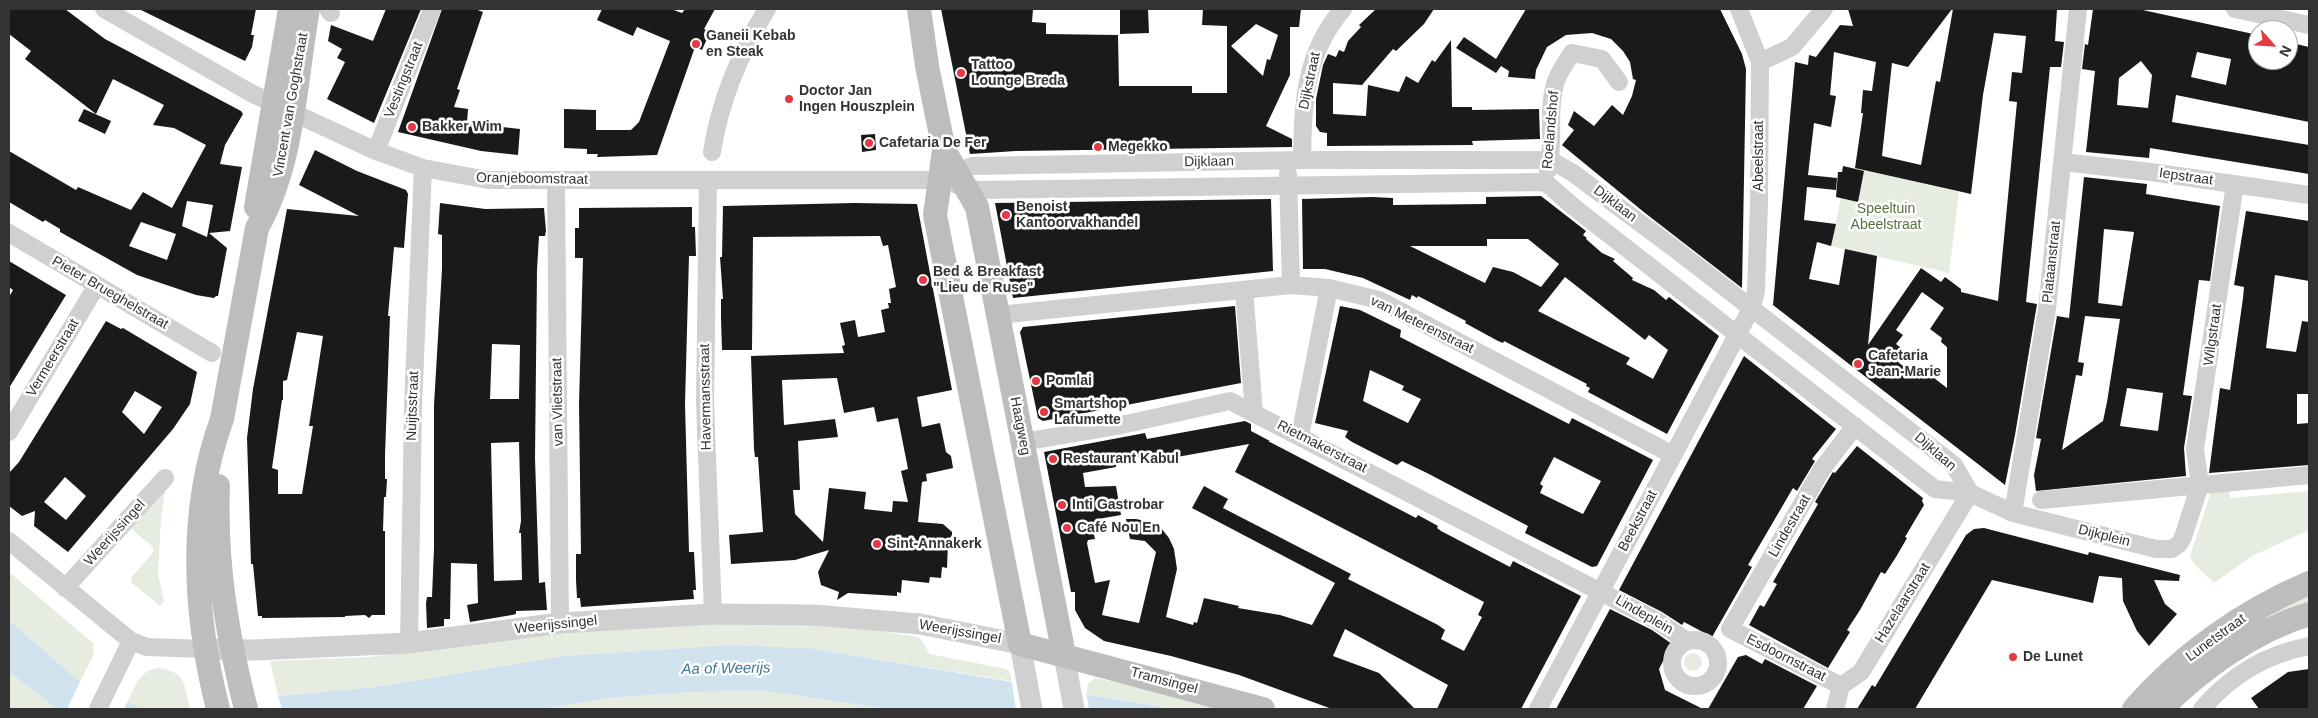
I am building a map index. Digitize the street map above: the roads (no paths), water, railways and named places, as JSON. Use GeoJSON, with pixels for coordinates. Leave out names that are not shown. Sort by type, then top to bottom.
{"type":"FeatureCollection","features":[{"type":"Feature","properties":{"kind":"main road","name":"Vincent van Goghstraat"},"geometry":{"type":"LineString","coordinates":[[246,709],[232,649],[220,583],[216,524],[222,419],[257,228],[267,210],[282,169],[282,108],[290,9]]}},
{"type":"Feature","properties":{"kind":"main road","name":"Vincent van Goghstraat"},"geometry":{"type":"LineString","coordinates":[[282,108],[308,9]]}},
{"type":"Feature","properties":{"kind":"main road"},"geometry":{"type":"LineString","coordinates":[[919,9],[927,66],[944,150],[954,180],[935,215],[1020,644]]}},
{"type":"Feature","properties":{"kind":"main road","name":"Haagweg"},"geometry":{"type":"LineString","coordinates":[[954,180],[977,207],[1064,655]]}},
{"type":"Feature","properties":{"kind":"main road","name":"Vincent van Goghstraat"},"geometry":{"type":"LineString","coordinates":[[218,709],[205,649],[197,580],[200,519],[213,445],[222,419]]}},
{"type":"Feature","properties":{"kind":"main road","name":"Lunetstraat"},"geometry":{"type":"LineString","coordinates":[[2134,709],[2178,666],[2227,628],[2263,605],[2309,582]]}},
{"type":"Feature","properties":{"kind":"main road","name":"Lunetstraat"},"geometry":{"type":"LineString","coordinates":[[2161,709],[2220,659],[2243,644],[2309,614]]}},
{"type":"Feature","properties":{"kind":"main road","name":"Weerijssingel"},"geometry":{"type":"LineString","coordinates":[[1020,644],[1064,655]]}},
{"type":"Feature","properties":{"kind":"main road","name":"Tramsingel"},"geometry":{"type":"LineString","coordinates":[[1064,655],[1263,709]]}},
{"type":"Feature","properties":{"kind":"street","name":"Oranjeboomstraat"},"geometry":{"type":"LineString","coordinates":[[104,9],[282,108],[376,150],[423,168],[488,180],[954,180]]}},
{"type":"Feature","properties":{"kind":"street","name":"Vestingstraat"},"geometry":{"type":"LineString","coordinates":[[376,150],[432,9]]}},
{"type":"Feature","properties":{"kind":"street"},"geometry":{"type":"LineString","coordinates":[[712,152],[721,111],[730,83],[741,56],[767,9]]}},
{"type":"Feature","properties":{"kind":"street","name":"Dijkstraat"},"geometry":{"type":"LineString","coordinates":[[1291,285],[1289,185],[1309,74],[1317,46],[1329,24],[1342,9]]}},
{"type":"Feature","properties":{"kind":"street","name":"Abeelstraat"},"geometry":{"type":"LineString","coordinates":[[1738,333],[1752,307],[1756,291],[1760,62],[1739,9]]}},
{"type":"Feature","properties":{"kind":"street"},"geometry":{"type":"LineString","coordinates":[[1760,62],[1792,47],[1824,9]]}},
{"type":"Feature","properties":{"kind":"street","name":"Plataanstraat"},"geometry":{"type":"LineString","coordinates":[[2013,513],[2047,308],[2078,9]]}},
{"type":"Feature","properties":{"kind":"street"},"geometry":{"type":"LineString","coordinates":[[2235,9],[2309,25]]}},
{"type":"Feature","properties":{"kind":"street","name":"Roelandshof"},"geometry":{"type":"LineString","coordinates":[[1545,182],[1550,160],[1550,118],[1555,82],[1572,53],[1602,58],[1619,82]]}},
{"type":"Feature","properties":{"kind":"street","name":"Dijklaan"},"geometry":{"type":"LineString","coordinates":[[1295,160],[1550,160],[1573,173],[1752,307],[1954,465],[1970,493],[1935,490],[1738,333],[1575,208],[1545,182],[978,190],[954,180],[972,166],[1295,160]]}},
{"type":"Feature","properties":{"kind":"street","name":"Iepstraat"},"geometry":{"type":"LineString","coordinates":[[2063,162],[2309,195]]}},
{"type":"Feature","properties":{"kind":"street","name":"Nuijtsstraat"},"geometry":{"type":"LineString","coordinates":[[409,643],[413,406],[423,168]]}},
{"type":"Feature","properties":{"kind":"street","name":"van Vlietstraat"},"geometry":{"type":"LineString","coordinates":[[556,180],[560,623]]}},
{"type":"Feature","properties":{"kind":"street","name":"Havermansstraat"},"geometry":{"type":"LineString","coordinates":[[708,180],[705,402],[713,614]]}},
{"type":"Feature","properties":{"kind":"street","name":"Wilgstraat"},"geometry":{"type":"LineString","coordinates":[[2200,485],[2196,449],[2235,184]]}},
{"type":"Feature","properties":{"kind":"street","name":"Pieter Brueghelstraat"},"geometry":{"type":"LineString","coordinates":[[9,233],[212,353]]}},
{"type":"Feature","properties":{"kind":"street","name":"Vermeerstraat"},"geometry":{"type":"LineString","coordinates":[[9,432],[97,285]]}},
{"type":"Feature","properties":{"kind":"street","name":"van Meterenstraat"},"geometry":{"type":"LineString","coordinates":[[998,315],[1291,285],[1329,288],[1379,300],[1673,455]]}},
{"type":"Feature","properties":{"kind":"street"},"geometry":{"type":"LineString","coordinates":[[1300,436],[1329,288]]}},
{"type":"Feature","properties":{"kind":"street"},"geometry":{"type":"LineString","coordinates":[[1244,290],[1254,412]]}},
{"type":"Feature","properties":{"kind":"street","name":"Beekstraat"},"geometry":{"type":"LineString","coordinates":[[1538,709],[1738,333]]}},
{"type":"Feature","properties":{"kind":"street","name":"Rietmakerstraat"},"geometry":{"type":"LineString","coordinates":[[1023,442],[1117,426],[1230,401],[1601,591]]}},
{"type":"Feature","properties":{"kind":"street","name":"Lindestraat"},"geometry":{"type":"LineString","coordinates":[[1730,629],[1822,469],[1855,426]]}},
{"type":"Feature","properties":{"kind":"street"},"geometry":{"type":"LineString","coordinates":[[2041,500],[2309,475]]}},
{"type":"Feature","properties":{"kind":"street","name":"Weerijssingel"},"geometry":{"type":"LineString","coordinates":[[66,588],[165,478]]}},
{"type":"Feature","properties":{"kind":"street","name":"Dijkplein"},"geometry":{"type":"LineString","coordinates":[[1970,493],[2013,513],[2156,549],[2168,550],[2176,547],[2181,541],[2200,485]]}},
{"type":"Feature","properties":{"kind":"street","name":"Hazelaarstraat"},"geometry":{"type":"LineString","coordinates":[[1841,686],[1861,672],[1970,493]]}},
{"type":"Feature","properties":{"kind":"street","name":"Weerijssingel"},"geometry":{"type":"LineString","coordinates":[[9,542],[131,641],[147,648],[232,649],[409,643],[560,623],[713,614],[813,614],[920,624],[1020,644]]}},
{"type":"Feature","properties":{"kind":"street","name":"Lindeplein"},"geometry":{"type":"LineString","coordinates":[[1601,591],[1657,620],[1687,641]]}},
{"type":"Feature","properties":{"kind":"street","name":"Esdoornstraat"},"geometry":{"type":"LineString","coordinates":[[1730,629],[1841,686]]}},
{"type":"Feature","properties":{"kind":"street"},"geometry":{"type":"LineString","coordinates":[[98,709],[131,641]]}},
{"type":"Feature","properties":{"kind":"street"},"geometry":{"type":"LineString","coordinates":[[1020,644],[1032,709]]}},
{"type":"Feature","properties":{"kind":"street"},"geometry":{"type":"LineString","coordinates":[[2202,709],[2230,681],[2245,671],[2282,653],[2309,646]]}},
{"type":"Feature","properties":{"kind":"street","name":"Haagweg"},"geometry":{"type":"LineString","coordinates":[[1064,655],[1074,709]]}},
{"type":"Feature","properties":{"kind":"street"},"geometry":{"type":"LineString","coordinates":[[1836,709],[1841,686]]}},
{"type":"Feature","properties":{"kind":"water"},"geometry":{"type":"Polygon","coordinates":[[[9,620],[80,682],[143,709],[57,709],[9,672],[9,620]]]}},
{"type":"Feature","properties":{"kind":"water","name":"Aa of Weerijs"},"geometry":{"type":"Polygon","coordinates":[[[728,645],[810,648],[1174,709],[888,709],[766,691],[693,692],[612,698],[539,709],[182,709],[278,696],[375,687],[564,656],[728,645]]]}},
{"type":"Feature","properties":{"kind":"place","name":"Ganeii Kebab en Steak"},"geometry":{"type":"Point","coordinates":[696,44]}},
{"type":"Feature","properties":{"kind":"place","name":"Tattoo Lounge Breda"},"geometry":{"type":"Point","coordinates":[961,73]}},
{"type":"Feature","properties":{"kind":"place","name":"Doctor Jan Ingen Houszplein"},"geometry":{"type":"Point","coordinates":[789,99]}},
{"type":"Feature","properties":{"kind":"place","name":"Bakker Wim"},"geometry":{"type":"Point","coordinates":[412,127]}},
{"type":"Feature","properties":{"kind":"place","name":"Cafetaria De Fer"},"geometry":{"type":"Point","coordinates":[869,143]}},
{"type":"Feature","properties":{"kind":"place","name":"Megekko"},"geometry":{"type":"Point","coordinates":[1098,147]}},
{"type":"Feature","properties":{"kind":"place","name":"Benoist Kantoorvakhandel"},"geometry":{"type":"Point","coordinates":[1006,215]}},
{"type":"Feature","properties":{"kind":"place","name":"Bed & Breakfast \"Lieu de Ruse\""},"geometry":{"type":"Point","coordinates":[923,280]}},
{"type":"Feature","properties":{"kind":"place","name":"Cafetaria Jean-Marie"},"geometry":{"type":"Point","coordinates":[1858,364]}},
{"type":"Feature","properties":{"kind":"place","name":"Pomlai"},"geometry":{"type":"Point","coordinates":[1036,381]}},
{"type":"Feature","properties":{"kind":"place","name":"Smartshop Lafumette"},"geometry":{"type":"Point","coordinates":[1044,412]}},
{"type":"Feature","properties":{"kind":"place","name":"Restaurant Kabul"},"geometry":{"type":"Point","coordinates":[1053,459]}},
{"type":"Feature","properties":{"kind":"place","name":"Inti Gastrobar"},"geometry":{"type":"Point","coordinates":[1062,505]}},
{"type":"Feature","properties":{"kind":"place","name":"Café Nou En"},"geometry":{"type":"Point","coordinates":[1067,528]}},
{"type":"Feature","properties":{"kind":"place","name":"Sint-Annakerk"},"geometry":{"type":"Point","coordinates":[877,544]}},
{"type":"Feature","properties":{"kind":"place","name":"De Lunet"},"geometry":{"type":"Point","coordinates":[2013,657]}},
{"type":"Feature","properties":{"kind":"park label","name":"Speeltuin Abeelstraat"},"geometry":{"type":"Point","coordinates":[1886,217]}}]}
